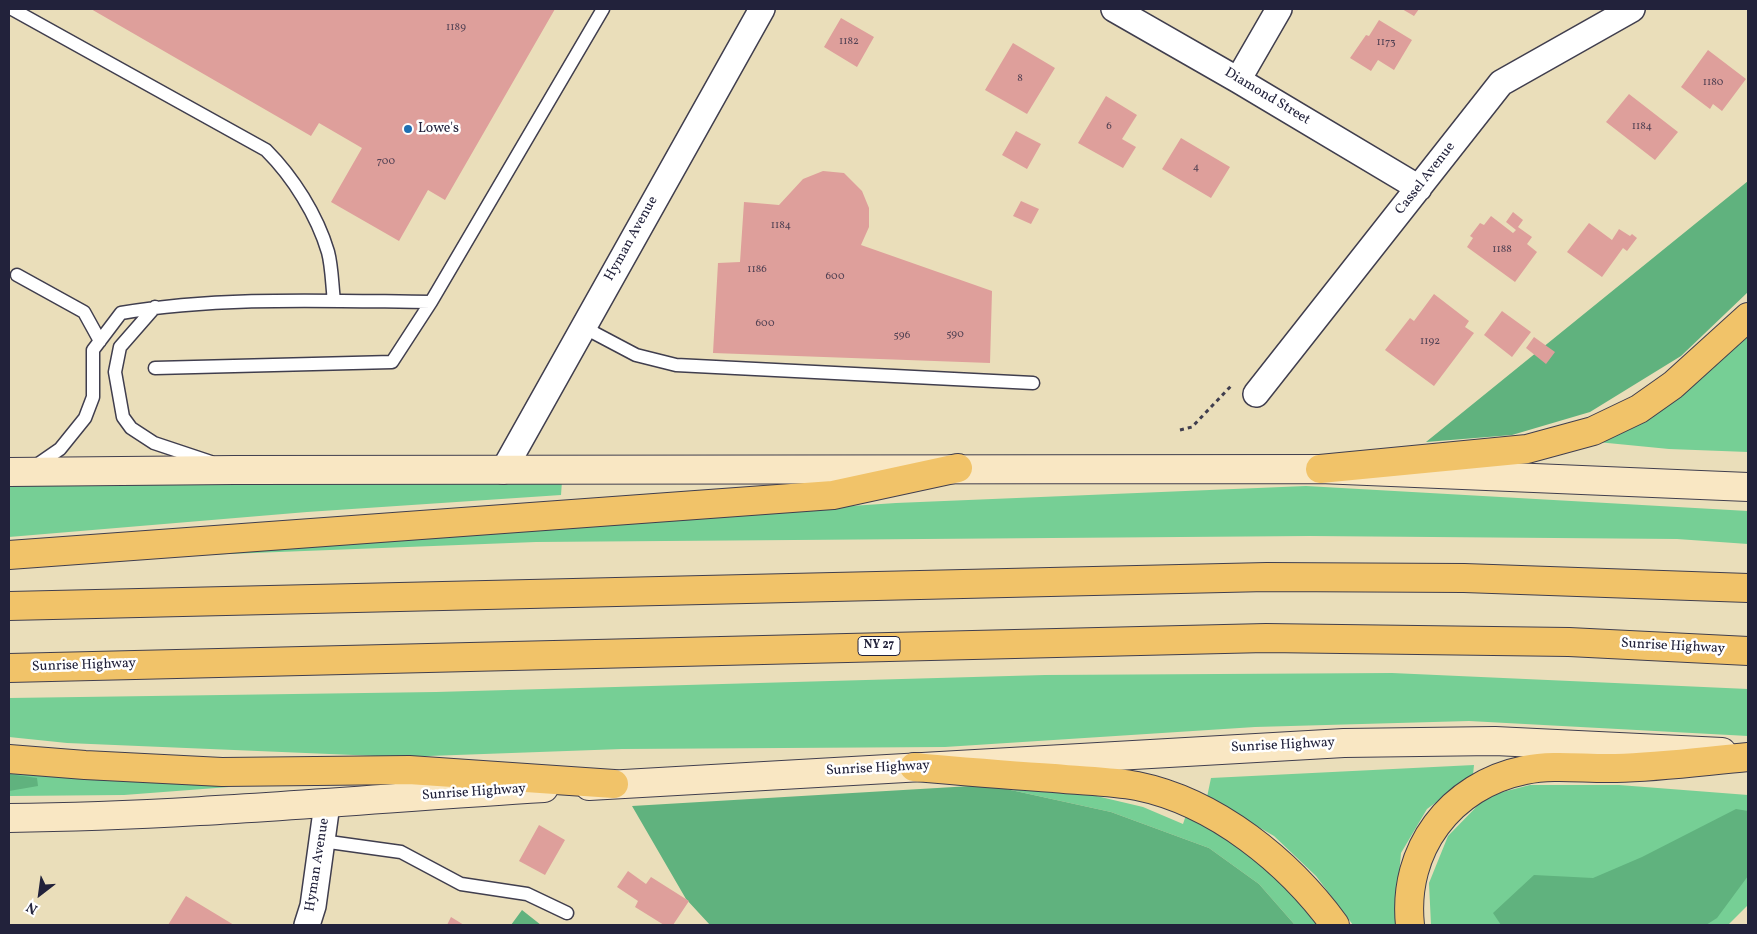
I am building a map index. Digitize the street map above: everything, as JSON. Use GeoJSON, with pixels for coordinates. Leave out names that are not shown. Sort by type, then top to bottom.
{"type":"FeatureCollection","features":[{"type":"Feature","properties":{"kind":"highway"},"geometry":{"type":"LineString","coordinates":[[1320,469],[1527,449],[1549,445],[1594,431],[1639,409],[1674,385],[1748,317]]}},
{"type":"Feature","properties":{"kind":"highway"},"geometry":{"type":"LineString","coordinates":[[9,555],[833,495],[958,468]]}},
{"type":"Feature","properties":{"kind":"highway"},"geometry":{"type":"LineString","coordinates":[[9,606],[1286,576],[1464,578],[1748,588]]}},
{"type":"Feature","properties":{"kind":"highway","name":"Sunrise Highway"},"geometry":{"type":"LineString","coordinates":[[9,668],[1266,638],[1569,642],[1748,651]]}},
{"type":"Feature","properties":{"kind":"highway"},"geometry":{"type":"LineString","coordinates":[[1410,925],[1408,910],[1412,876],[1424,844],[1451,808],[1463,797],[1488,782],[1511,774],[1544,767],[1616,768],[1748,755]]}},
{"type":"Feature","properties":{"kind":"highway"},"geometry":{"type":"LineString","coordinates":[[9,759],[222,772],[409,770],[614,784]]}},
{"type":"Feature","properties":{"kind":"highway"},"geometry":{"type":"LineString","coordinates":[[914,767],[1085,780],[1137,786],[1165,795],[1212,816],[1256,844],[1292,876],[1335,925]]}},
{"type":"Feature","properties":{"kind":"main road"},"geometry":{"type":"LineString","coordinates":[[17,472],[958,468],[1320,469],[1748,487]]}},
{"type":"Feature","properties":{"kind":"main road","name":"Sunrise Highway"},"geometry":{"type":"LineString","coordinates":[[9,818],[131,815],[327,804],[614,784],[1272,745],[1421,741],[1573,744],[1748,755]]}},
{"type":"Feature","properties":{"kind":"street","name":"Hyman Avenue"},"geometry":{"type":"LineString","coordinates":[[503,471],[582,327],[762,9]]}},
{"type":"Feature","properties":{"kind":"street","name":"Diamond Street"},"geometry":{"type":"LineString","coordinates":[[1114,9],[1238,80],[1419,188]]}},
{"type":"Feature","properties":{"kind":"street"},"geometry":{"type":"LineString","coordinates":[[1238,80],[1279,9]]}},
{"type":"Feature","properties":{"kind":"street","name":"Cassel Avenue"},"geometry":{"type":"LineString","coordinates":[[1256,394],[1501,83],[1632,9]]}},
{"type":"Feature","properties":{"kind":"street","name":"Hyman Avenue"},"geometry":{"type":"LineString","coordinates":[[307,925],[312,906],[327,804]]}},
{"type":"Feature","properties":{"kind":"lane"},"geometry":{"type":"LineString","coordinates":[[12,9],[266,150],[283,167],[316,221],[328,253],[334,301]]}},
{"type":"Feature","properties":{"kind":"lane"},"geometry":{"type":"LineString","coordinates":[[155,368],[392,362],[431,302],[603,9]]}},
{"type":"Feature","properties":{"kind":"lane"},"geometry":{"type":"LineString","coordinates":[[17,275],[84,312],[100,341]]}},
{"type":"Feature","properties":{"kind":"lane"},"geometry":{"type":"LineString","coordinates":[[17,472],[60,448],[86,418],[93,397],[93,350],[121,313],[155,307],[334,301],[431,302]]}},
{"type":"Feature","properties":{"kind":"lane"},"geometry":{"type":"LineString","coordinates":[[155,307],[120,347],[115,372],[123,417],[130,428],[154,443],[234,470]]}},
{"type":"Feature","properties":{"kind":"lane"},"geometry":{"type":"LineString","coordinates":[[582,327],[636,355],[676,365],[1033,383]]}},
{"type":"Feature","properties":{"kind":"lane"},"geometry":{"type":"LineString","coordinates":[[322,841],[400,852],[461,884],[527,894],[567,913]]}},
{"type":"Feature","properties":{"kind":"path"},"geometry":{"type":"LineString","coordinates":[[1180,430],[1192,427],[1230,386],[1256,394]]}},
{"type":"Feature","properties":{"kind":"green space"},"geometry":{"type":"Polygon","coordinates":[[[1748,181],[1748,292],[1681,356],[1590,412],[1512,435],[1426,442],[1748,181]]]}},
{"type":"Feature","properties":{"kind":"green space"},"geometry":{"type":"Polygon","coordinates":[[[1748,330],[1748,452],[1669,449],[1577,440],[1748,330]]]}},
{"type":"Feature","properties":{"kind":"green space"},"geometry":{"type":"Polygon","coordinates":[[[562,481],[561,495],[307,512],[9,537],[9,482],[562,481]]]}},
{"type":"Feature","properties":{"kind":"green space"},"geometry":{"type":"Polygon","coordinates":[[[1306,486],[1748,511],[1748,544],[1677,539],[1310,536],[536,542],[150,557],[534,527],[896,503],[1306,486]]]}},
{"type":"Feature","properties":{"kind":"green space"},"geometry":{"type":"Polygon","coordinates":[[[1392,673],[1748,689],[1748,736],[1469,721],[1255,727],[945,747],[622,749],[401,757],[67,743],[9,737],[9,698],[436,692],[1045,675],[1392,673]]]}},
{"type":"Feature","properties":{"kind":"green space"},"geometry":{"type":"Polygon","coordinates":[[[1474,765],[1473,775],[1427,809],[1401,853],[1395,920],[1397,925],[1353,925],[1316,876],[1274,836],[1207,797],[1211,778],[1474,765]]]}},
{"type":"Feature","properties":{"kind":"green space"},"geometry":{"type":"Polygon","coordinates":[[[9,767],[229,787],[124,795],[9,796],[9,767]]]}},
{"type":"Feature","properties":{"kind":"green space"},"geometry":{"type":"Polygon","coordinates":[[[9,774],[37,778],[38,786],[9,791],[9,774]]]}},
{"type":"Feature","properties":{"kind":"green space"},"geometry":{"type":"Polygon","coordinates":[[[988,785],[1050,785],[1143,807],[1183,824],[1187,812],[1246,847],[1301,901],[1318,925],[1295,925],[1259,884],[1209,848],[1111,812],[988,785]]]}},
{"type":"Feature","properties":{"kind":"green space"},"geometry":{"type":"Polygon","coordinates":[[[988,785],[1111,812],[1209,848],[1259,884],[1295,925],[710,925],[686,899],[632,806],[988,785]]]}},
{"type":"Feature","properties":{"kind":"green space"},"geometry":{"type":"Polygon","coordinates":[[[1530,785],[1619,785],[1748,795],[1748,905],[1728,925],[1431,925],[1429,883],[1448,836],[1487,796],[1530,785]]]}},
{"type":"Feature","properties":{"kind":"green space"},"geometry":{"type":"Polygon","coordinates":[[[1736,809],[1748,811],[1748,876],[1717,918],[1706,925],[1501,925],[1493,913],[1534,875],[1593,878],[1642,857],[1736,809]]]}},
{"type":"Feature","properties":{"kind":"green space"},"geometry":{"type":"Polygon","coordinates":[[[522,910],[541,925],[511,925],[522,910]]]}},
{"type":"Feature","properties":{"kind":"building","name":"Lowe's"},"geometry":{"type":"Polygon","coordinates":[[[91,9],[555,9],[445,200],[428,190],[399,241],[331,202],[362,148],[319,123],[311,136],[91,9]]]}},
{"type":"Feature","properties":{"kind":"building"},"geometry":{"type":"Polygon","coordinates":[[[1402,9],[1419,9],[1414,16],[1402,9]]]}},
{"type":"Feature","properties":{"kind":"building"},"geometry":{"type":"Polygon","coordinates":[[[841,18],[874,37],[857,67],[824,47],[841,18]]]}},
{"type":"Feature","properties":{"kind":"building"},"geometry":{"type":"Polygon","coordinates":[[[1379,20],[1412,40],[1394,70],[1378,60],[1371,71],[1350,58],[1366,35],[1369,36],[1379,20]]]}},
{"type":"Feature","properties":{"kind":"building"},"geometry":{"type":"Polygon","coordinates":[[[1013,43],[1055,68],[1027,114],[985,90],[1013,43]]]}},
{"type":"Feature","properties":{"kind":"building"},"geometry":{"type":"Polygon","coordinates":[[[1708,50],[1746,79],[1722,111],[1713,104],[1710,109],[1681,87],[1708,50]]]}},
{"type":"Feature","properties":{"kind":"building"},"geometry":{"type":"Polygon","coordinates":[[[1629,94],[1678,132],[1655,160],[1606,122],[1629,94]]]}},
{"type":"Feature","properties":{"kind":"building"},"geometry":{"type":"Polygon","coordinates":[[[1106,96],[1137,115],[1122,139],[1136,147],[1123,168],[1078,143],[1106,96]]]}},
{"type":"Feature","properties":{"kind":"building"},"geometry":{"type":"Polygon","coordinates":[[[1016,131],[1041,144],[1027,169],[1002,155],[1016,131]]]}},
{"type":"Feature","properties":{"kind":"building"},"geometry":{"type":"Polygon","coordinates":[[[1181,138],[1230,167],[1211,198],[1162,169],[1181,138]]]}},
{"type":"Feature","properties":{"kind":"building"},"geometry":{"type":"Polygon","coordinates":[[[823,171],[844,173],[862,191],[869,208],[869,227],[861,245],[992,291],[990,363],[713,353],[718,263],[740,262],[744,202],[779,205],[803,179],[823,171]]]}},
{"type":"Feature","properties":{"kind":"building"},"geometry":{"type":"Polygon","coordinates":[[[1021,201],[1039,209],[1031,224],[1013,216],[1021,201]]]}},
{"type":"Feature","properties":{"kind":"building"},"geometry":{"type":"Polygon","coordinates":[[[1513,212],[1523,220],[1518,227],[1532,237],[1527,244],[1537,252],[1515,282],[1467,247],[1473,238],[1470,236],[1480,223],[1484,225],[1491,216],[1513,233],[1516,230],[1506,222],[1513,212]]]}},
{"type":"Feature","properties":{"kind":"building"},"geometry":{"type":"Polygon","coordinates":[[[1589,223],[1612,240],[1619,229],[1637,238],[1627,251],[1623,248],[1602,277],[1567,252],[1589,223]]]}},
{"type":"Feature","properties":{"kind":"building"},"geometry":{"type":"Polygon","coordinates":[[[1434,294],[1469,321],[1465,327],[1474,333],[1434,386],[1385,350],[1410,318],[1414,321],[1434,294]]]}},
{"type":"Feature","properties":{"kind":"building"},"geometry":{"type":"Polygon","coordinates":[[[1502,311],[1531,332],[1512,357],[1484,335],[1502,311]]]}},
{"type":"Feature","properties":{"kind":"building"},"geometry":{"type":"Polygon","coordinates":[[[1534,337],[1555,352],[1546,364],[1526,348],[1534,337]]]}},
{"type":"Feature","properties":{"kind":"building"},"geometry":{"type":"Polygon","coordinates":[[[539,825],[565,840],[545,875],[519,861],[539,825]]]}},
{"type":"Feature","properties":{"kind":"building"},"geometry":{"type":"Polygon","coordinates":[[[628,871],[646,884],[651,877],[689,901],[673,925],[664,925],[635,907],[638,901],[617,887],[628,871]]]}},
{"type":"Feature","properties":{"kind":"building"},"geometry":{"type":"Polygon","coordinates":[[[186,896],[234,925],[168,925],[186,896]]]}},
{"type":"Feature","properties":{"kind":"building"},"geometry":{"type":"Polygon","coordinates":[[[451,917],[464,925],[447,925],[451,917]]]}},
{"type":"Feature","properties":{"kind":"place","name":"Lowe's"},"geometry":{"type":"Point","coordinates":[408,129]}}]}
